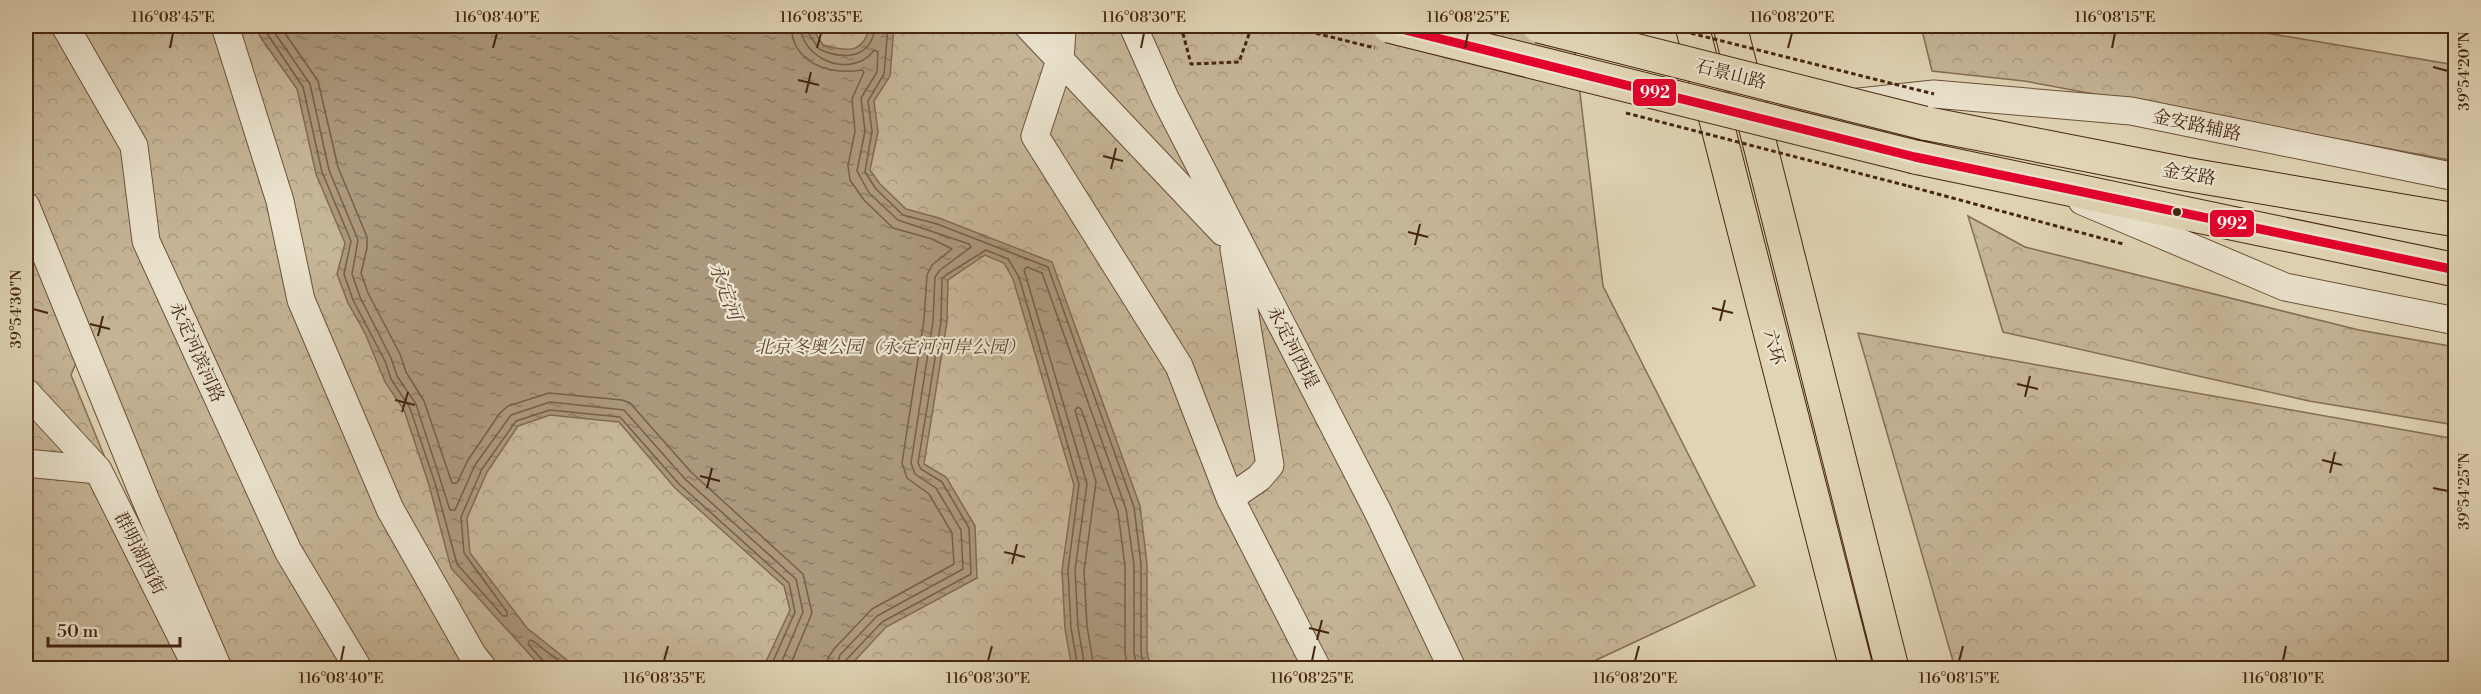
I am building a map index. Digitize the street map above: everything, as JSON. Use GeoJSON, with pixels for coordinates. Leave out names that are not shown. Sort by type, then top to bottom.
{"type":"FeatureCollection","features":[{"type":"Feature","properties":{"kind":"main road","name":"石景山路"},"geometry":{"type":"LineString","coordinates":[[1389,26],[1912,171]]}},
{"type":"Feature","properties":{"kind":"main road","name":"石景山路"},"geometry":{"type":"LineString","coordinates":[[1539,26],[1848,103],[1929,109]]}},
{"type":"Feature","properties":{"kind":"main road","name":"六环"},"geometry":{"type":"LineString","coordinates":[[1692,26],[1856,669]]}},
{"type":"Feature","properties":{"kind":"main road","name":"六环"},"geometry":{"type":"LineString","coordinates":[[1730,26],[1892,669]]}},
{"type":"Feature","properties":{"kind":"main road","name":"金安路"},"geometry":{"type":"LineString","coordinates":[[1929,109],[2185,174],[2456,220]]}},
{"type":"Feature","properties":{"kind":"main road","name":"金安路"},"geometry":{"type":"LineString","coordinates":[[1912,171],[2037,181],[2456,270]]}},
{"type":"Feature","properties":{"kind":"street","name":"永定河滨河路"},"geometry":{"type":"LineString","coordinates":[[65,26],[134,146],[146,241],[288,551],[358,669]]}},
{"type":"Feature","properties":{"kind":"street"},"geometry":{"type":"LineString","coordinates":[[225,26],[280,201],[301,300],[390,509],[472,654],[483,669]]}},
{"type":"Feature","properties":{"kind":"street"},"geometry":{"type":"LineString","coordinates":[[1028,26],[1234,239],[1270,465],[1259,478],[1230,498]]}},
{"type":"Feature","properties":{"kind":"street"},"geometry":{"type":"LineString","coordinates":[[1060,26],[1062,30],[1060,60],[1035,136],[1179,366],[1230,498],[1317,669]]}},
{"type":"Feature","properties":{"kind":"street","name":"永定河西堤"},"geometry":{"type":"LineString","coordinates":[[1133,26],[1165,98],[1234,239],[1378,512],[1452,669]]}},
{"type":"Feature","properties":{"kind":"street","name":"金安路辅路"},"geometry":{"type":"LineString","coordinates":[[1929,109],[2131,111],[2456,177]]}},
{"type":"Feature","properties":{"kind":"street"},"geometry":{"type":"LineString","coordinates":[[2037,181],[2285,287],[2456,321]]}},
{"type":"Feature","properties":{"kind":"street"},"geometry":{"type":"LineString","coordinates":[[26,206],[144,496],[218,669]]}},
{"type":"Feature","properties":{"kind":"street","name":"群明湖西街"},"geometry":{"type":"LineString","coordinates":[[26,392],[98,470],[197,669]]}},
{"type":"Feature","properties":{"kind":"street"},"geometry":{"type":"LineString","coordinates":[[26,464],[98,470]]}},
{"type":"Feature","properties":{"kind":"path"},"geometry":{"type":"LineString","coordinates":[[1181,26],[1191,64],[1239,62],[1252,26]]}},
{"type":"Feature","properties":{"kind":"path"},"geometry":{"type":"LineString","coordinates":[[1662,26],[1929,109]]}},
{"type":"Feature","properties":{"kind":"path"},"geometry":{"type":"LineString","coordinates":[[1912,171],[2130,246]]}},
{"type":"Feature","properties":{"kind":"green space","name":"北京冬奥公园（永定河河岸公园）"},"geometry":{"type":"Polygon","coordinates":[[[26,26],[1572,26],[1603,286],[1755,586],[1592,662],[1594,668],[211,668],[78,358],[71,375],[142,548],[197,668],[26,668],[26,26]]]}},
{"type":"Feature","properties":{"kind":"green space"},"geometry":{"type":"Polygon","coordinates":[[[1921,26],[2225,26],[2455,65],[2455,161],[2024,81],[1932,71],[1921,26]]]}},
{"type":"Feature","properties":{"kind":"green space"},"geometry":{"type":"Polygon","coordinates":[[[1968,216],[2025,247],[2359,330],[2455,347],[2455,425],[2309,401],[2003,332],[1968,216]]]}},
{"type":"Feature","properties":{"kind":"green space"},"geometry":{"type":"Polygon","coordinates":[[[1858,333],[2455,439],[2455,668],[1955,668],[1858,333]]]}},
{"type":"Feature","properties":{"kind":"water","name":"永定河"},"geometry":{"type":"Polygon","coordinates":[[[255,26],[813,26],[823,45],[853,49],[863,42],[870,26],[894,26],[890,76],[874,101],[878,132],[870,170],[880,184],[906,209],[939,218],[1052,262],[1140,506],[1147,564],[1147,652],[1151,668],[1072,668],[1065,629],[1062,570],[1074,485],[1013,279],[1004,263],[985,255],[948,280],[947,322],[924,464],[946,477],[975,526],[977,578],[886,627],[848,668],[763,668],[790,610],[784,586],[675,488],[619,422],[550,415],[518,426],[487,472],[467,518],[470,553],[527,628],[577,668],[542,668],[451,568],[429,485],[404,410],[385,382],[337,274],[345,243],[316,174],[297,89],[255,26]]]}},
{"type":"Feature","properties":{"kind":"transit line","name":"992"},"geometry":{"type":"LineString","coordinates":[[1389,26],[1915,157],[2456,270]]}}]}
